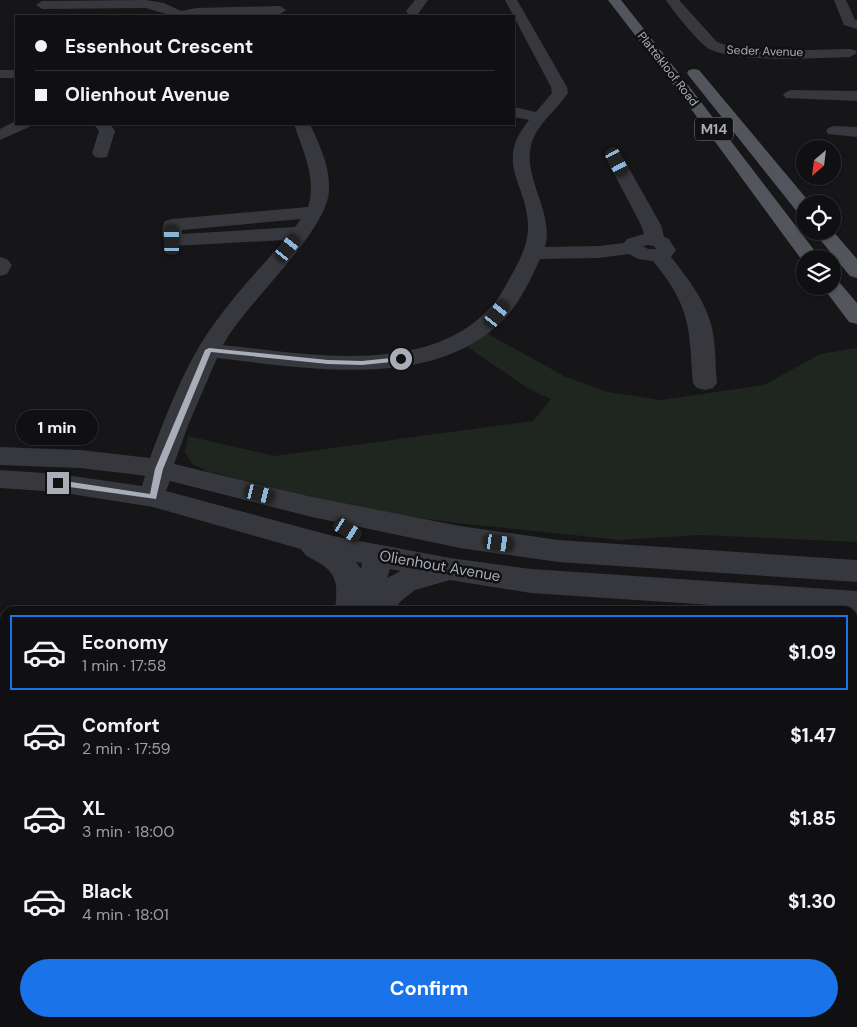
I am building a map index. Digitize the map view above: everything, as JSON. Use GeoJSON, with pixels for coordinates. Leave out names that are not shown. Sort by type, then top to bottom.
{"type":"FeatureCollection","features":[{"type":"Feature","properties":{"kind":"main road","name":"Plattekloof Road"},"geometry":{"type":"LineString","coordinates":[[614,0],[680,84],[804,250]]}},
{"type":"Feature","properties":{"kind":"main road","name":"Plattekloof Road"},"geometry":{"type":"LineString","coordinates":[[687,64],[796,198]]}},
{"type":"Feature","properties":{"kind":"main road"},"geometry":{"type":"LineString","coordinates":[[831,240],[857,272]]}},
{"type":"Feature","properties":{"kind":"main road"},"geometry":{"type":"LineString","coordinates":[[839,295],[857,317]]}},
{"type":"Feature","properties":{"kind":"street"},"geometry":{"type":"LineString","coordinates":[[413,11],[422,0]]}},
{"type":"Feature","properties":{"kind":"street"},"geometry":{"type":"LineString","coordinates":[[209,350],[328,362],[386,362],[437,350],[473,334],[497,314],[509,298],[532,254],[537,237],[537,223],[524,183],[521,163],[525,138],[560,93],[559,87],[511,0]]}},
{"type":"Feature","properties":{"kind":"street","name":"Seder Avenue"},"geometry":{"type":"LineString","coordinates":[[672,0],[712,45],[717,48],[738,51],[850,53]]}},
{"type":"Feature","properties":{"kind":"street"},"geometry":{"type":"LineString","coordinates":[[840,0],[848,22],[857,26]]}},
{"type":"Feature","properties":{"kind":"street"},"geometry":{"type":"LineString","coordinates":[[42,5],[146,4],[159,6],[174,15],[197,12],[282,9]]}},
{"type":"Feature","properties":{"kind":"street"},"geometry":{"type":"LineString","coordinates":[[0,74],[15,74]]}},
{"type":"Feature","properties":{"kind":"street"},"geometry":{"type":"LineString","coordinates":[[791,94],[857,96]]}},
{"type":"Feature","properties":{"kind":"street"},"geometry":{"type":"LineString","coordinates":[[515,112],[539,118]]}},
{"type":"Feature","properties":{"kind":"street"},"geometry":{"type":"LineString","coordinates":[[0,135],[21,125]]}},
{"type":"Feature","properties":{"kind":"street"},"geometry":{"type":"LineString","coordinates":[[101,153],[107,131],[103,125]]}},
{"type":"Feature","properties":{"kind":"street"},"geometry":{"type":"LineString","coordinates":[[153,497],[159,469],[209,350],[223,328],[300,233],[319,203],[322,187],[319,171],[302,125]]}},
{"type":"Feature","properties":{"kind":"street"},"geometry":{"type":"LineString","coordinates":[[834,131],[857,132]]}},
{"type":"Feature","properties":{"kind":"street"},"geometry":{"type":"LineString","coordinates":[[617,162],[651,225],[657,248],[696,312],[700,326],[705,383]]}},
{"type":"Feature","properties":{"kind":"street"},"geometry":{"type":"LineString","coordinates":[[300,233],[172,240],[172,225],[314,212]]}},
{"type":"Feature","properties":{"kind":"street"},"geometry":{"type":"LineString","coordinates":[[532,254],[599,252],[633,248],[643,254],[657,248]]}},
{"type":"Feature","properties":{"kind":"street"},"geometry":{"type":"LineString","coordinates":[[0,263],[2,265],[0,270]]}},
{"type":"Feature","properties":{"kind":"street"},"geometry":{"type":"LineString","coordinates":[[0,456],[67,458],[127,463],[386,523],[460,537],[558,551],[857,571]]}},
{"type":"Feature","properties":{"kind":"street","name":"Olienhout Avenue"},"geometry":{"type":"LineString","coordinates":[[0,479],[58,483],[153,497],[272,531],[380,556],[532,581],[857,602]]}},
{"type":"Feature","properties":{"kind":"street"},"geometry":{"type":"LineString","coordinates":[[260,494],[274,503],[348,530],[366,542],[380,556]]}},
{"type":"Feature","properties":{"kind":"street"},"geometry":{"type":"LineString","coordinates":[[272,531],[325,553],[342,564],[351,578],[353,591],[351,606]]}},
{"type":"Feature","properties":{"kind":"street"},"geometry":{"type":"LineString","coordinates":[[380,556],[414,542],[460,537]]}},
{"type":"Feature","properties":{"kind":"street"},"geometry":{"type":"LineString","coordinates":[[365,606],[380,556]]}},
{"type":"Feature","properties":{"kind":"street"},"geometry":{"type":"LineString","coordinates":[[379,606],[389,592],[399,585],[417,576],[450,569]]}},
{"type":"Feature","properties":{"kind":"shaded area"},"geometry":{"type":"Polygon","coordinates":[[[486,333],[566,377],[608,392],[661,400],[764,385],[820,354],[857,348],[857,542],[700,535],[620,540],[457,523],[390,514],[327,501],[207,471],[192,464],[185,452],[188,436],[274,456],[533,421],[551,399],[529,389],[466,346],[486,333]]]}},
{"type":"Feature","properties":{"kind":"route"},"geometry":{"type":"LineString","coordinates":[[58,483],[153,497],[159,469],[209,350],[328,362],[362,363],[401,359]]}}]}
